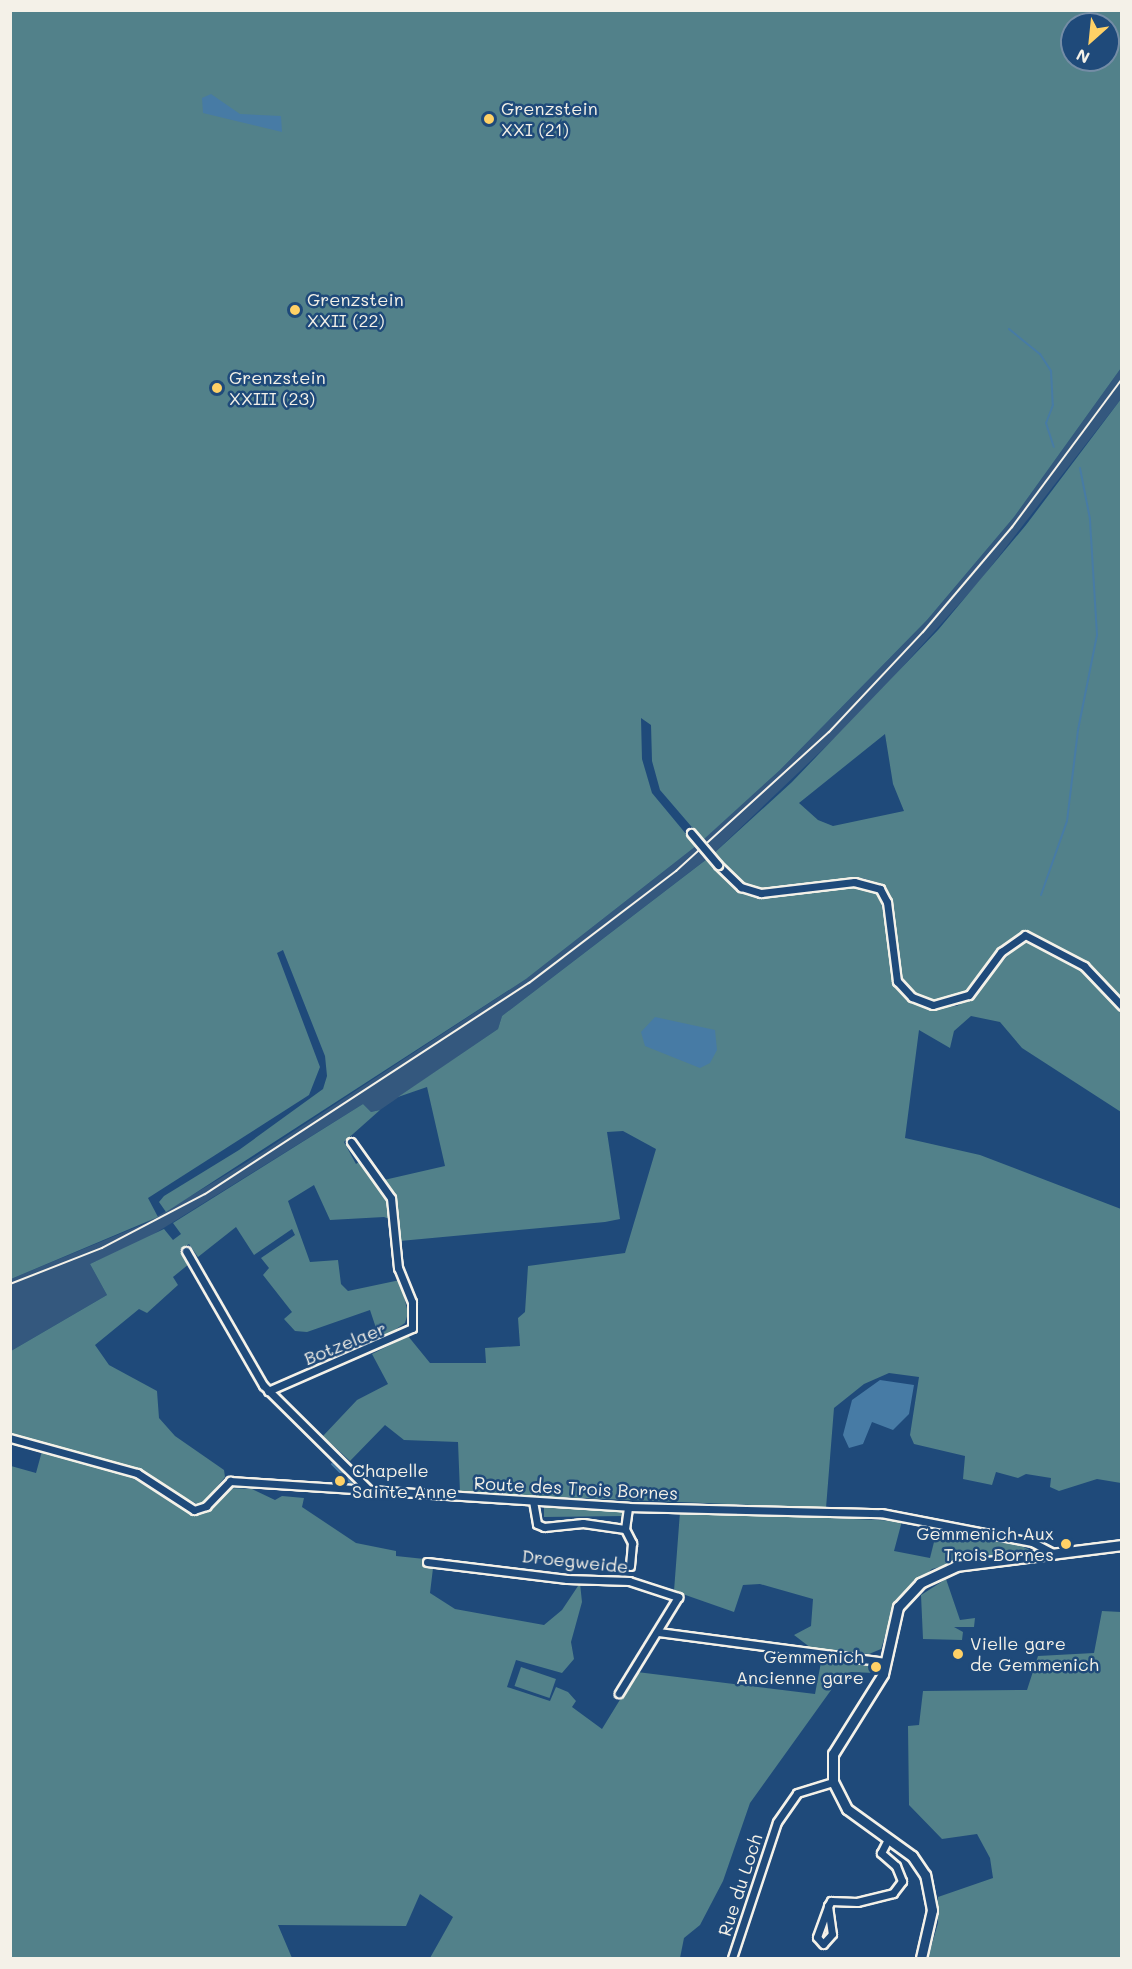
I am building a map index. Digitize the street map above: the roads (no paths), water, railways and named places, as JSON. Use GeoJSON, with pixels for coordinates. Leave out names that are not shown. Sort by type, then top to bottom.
{"type":"FeatureCollection","features":[{"type":"Feature","properties":{"kind":"main road"},"geometry":{"type":"LineString","coordinates":[[921,1959],[932,1922],[930,1884],[912,1856],[847,1809],[833,1782],[833,1754],[879,1682],[886,1662],[898,1606],[920,1583],[956,1566],[1122,1545]]}},
{"type":"Feature","properties":{"kind":"street"},"geometry":{"type":"LineString","coordinates":[[691,833],[718,865],[741,887],[761,893],[854,882],[873,884],[887,902],[897,981],[904,992],[922,1001],[948,1004],[969,995],[1001,952],[1025,935],[1084,966],[1122,1006]]}},
{"type":"Feature","properties":{"kind":"street","name":"Botzelaer"},"geometry":{"type":"LineString","coordinates":[[268,1391],[412,1328],[412,1302],[398,1268],[391,1198],[351,1142]]}},
{"type":"Feature","properties":{"kind":"street"},"geometry":{"type":"LineString","coordinates":[[186,1251],[268,1391],[372,1492]]}},
{"type":"Feature","properties":{"kind":"street","name":"Route des Trois Bornes"},"geometry":{"type":"LineString","coordinates":[[10,1438],[137,1473],[194,1510],[206,1506],[230,1481],[628,1507],[882,1514],[1032,1542],[1056,1554]]}},
{"type":"Feature","properties":{"kind":"street"},"geometry":{"type":"LineString","coordinates":[[533,1501],[537,1524],[544,1527],[583,1524],[625,1529]]}},
{"type":"Feature","properties":{"kind":"street"},"geometry":{"type":"LineString","coordinates":[[628,1507],[625,1529],[632,1543],[630,1566]]}},
{"type":"Feature","properties":{"kind":"street","name":"Droegweide"},"geometry":{"type":"LineString","coordinates":[[427,1562],[567,1579],[628,1581],[659,1588],[678,1597],[619,1693]]}},
{"type":"Feature","properties":{"kind":"street"},"geometry":{"type":"LineString","coordinates":[[658,1632],[886,1662]]}},
{"type":"Feature","properties":{"kind":"street","name":"Rue du Loch"},"geometry":{"type":"LineString","coordinates":[[732,1959],[777,1822],[797,1793],[833,1782]]}},
{"type":"Feature","properties":{"kind":"street"},"geometry":{"type":"LineString","coordinates":[[828,1906],[832,1934],[823,1944],[817,1940],[828,1906],[834,1900],[857,1902],[893,1893],[902,1881],[896,1866],[881,1853],[888,1839]]}},
{"type":"Feature","properties":{"kind":"waterway"},"geometry":{"type":"LineString","coordinates":[[1009,329],[1040,354],[1051,371],[1053,405],[1046,423],[1054,447]]}},
{"type":"Feature","properties":{"kind":"waterway"},"geometry":{"type":"LineString","coordinates":[[1041,895],[1067,821],[1078,730],[1097,635],[1090,519],[1080,468]]}},
{"type":"Feature","properties":{"kind":"waterway"},"geometry":{"type":"LineString","coordinates":[[332,1464],[353,1485]]}},
{"type":"Feature","properties":{"kind":"railway"},"geometry":{"type":"LineString","coordinates":[[10,1284],[102,1248],[205,1194],[529,983],[676,871],[829,732],[923,632],[1012,527],[1122,379]]}},
{"type":"Feature","properties":{"kind":"place","name":"Grenzstein XXI (21)"},"geometry":{"type":"Point","coordinates":[489,119]}},
{"type":"Feature","properties":{"kind":"place","name":"Grenzstein XXII (22)"},"geometry":{"type":"Point","coordinates":[295,310]}},
{"type":"Feature","properties":{"kind":"place","name":"Grenzstein XXIII (23)"},"geometry":{"type":"Point","coordinates":[217,388]}},
{"type":"Feature","properties":{"kind":"place","name":"Chapelle Sainte Anne"},"geometry":{"type":"Point","coordinates":[340,1481]}},
{"type":"Feature","properties":{"kind":"place","name":"Gemmenich Aux Trois Bornes"},"geometry":{"type":"Point","coordinates":[1066,1544]}},
{"type":"Feature","properties":{"kind":"place","name":"Vielle gare de Gemmenich"},"geometry":{"type":"Point","coordinates":[958,1654]}},
{"type":"Feature","properties":{"kind":"place","name":"Gemmenich Ancienne gare"},"geometry":{"type":"Point","coordinates":[876,1667]}}]}
